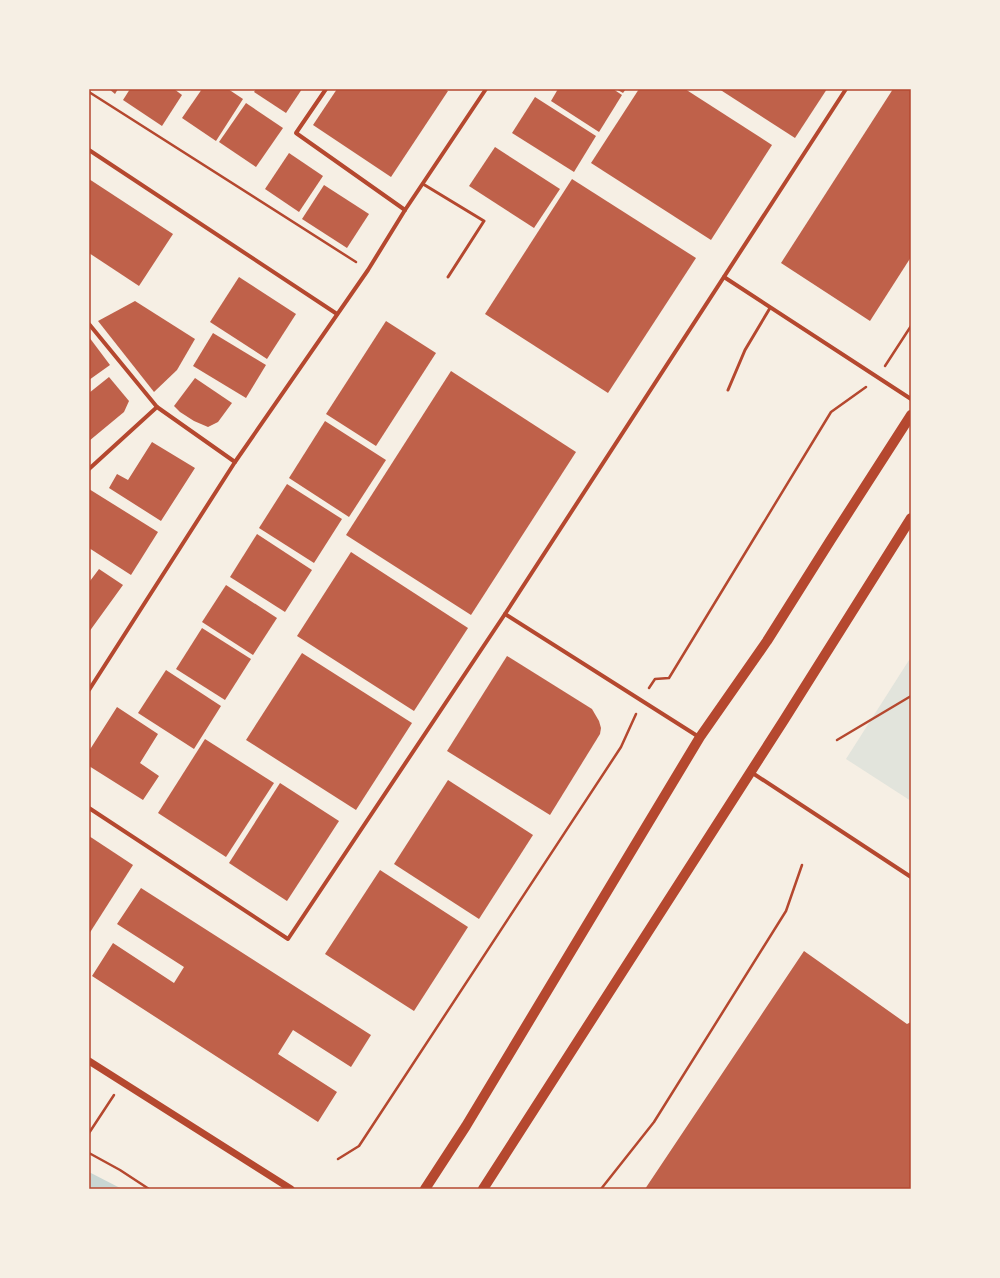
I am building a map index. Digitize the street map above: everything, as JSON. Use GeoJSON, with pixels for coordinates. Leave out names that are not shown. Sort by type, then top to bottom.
{"type":"FeatureCollection","features":[{"type":"Feature","properties":{"kind":"main road"},"geometry":{"type":"LineString","coordinates":[[425,1189],[466,1126],[700,737],[767,641],[911,415]]}},
{"type":"Feature","properties":{"kind":"main road"},"geometry":{"type":"LineString","coordinates":[[483,1189],[784,720],[911,518]]}},
{"type":"Feature","properties":{"kind":"street"},"geometry":{"type":"LineString","coordinates":[[326,89],[296,133],[405,210]]}},
{"type":"Feature","properties":{"kind":"street"},"geometry":{"type":"LineString","coordinates":[[89,690],[236,462],[368,270],[405,210],[486,89]]}},
{"type":"Feature","properties":{"kind":"street"},"geometry":{"type":"LineString","coordinates":[[89,808],[288,939],[505,614],[846,89]]}},
{"type":"Feature","properties":{"kind":"street"},"geometry":{"type":"LineString","coordinates":[[89,150],[337,314]]}},
{"type":"Feature","properties":{"kind":"street"},"geometry":{"type":"LineString","coordinates":[[724,277],[911,399]]}},
{"type":"Feature","properties":{"kind":"street"},"geometry":{"type":"LineString","coordinates":[[89,324],[157,407],[236,462]]}},
{"type":"Feature","properties":{"kind":"street"},"geometry":{"type":"LineString","coordinates":[[89,469],[157,407]]}},
{"type":"Feature","properties":{"kind":"street"},"geometry":{"type":"LineString","coordinates":[[505,614],[700,737]]}},
{"type":"Feature","properties":{"kind":"street"},"geometry":{"type":"LineString","coordinates":[[750,771],[911,877]]}},
{"type":"Feature","properties":{"kind":"street"},"geometry":{"type":"LineString","coordinates":[[89,1061],[291,1189]]}},
{"type":"Feature","properties":{"kind":"lane"},"geometry":{"type":"LineString","coordinates":[[423,184],[484,221],[448,277]]}},
{"type":"Feature","properties":{"kind":"lane"},"geometry":{"type":"LineString","coordinates":[[728,390],[745,350],[770,308]]}},
{"type":"Feature","properties":{"kind":"path"},"geometry":{"type":"LineString","coordinates":[[89,92],[368,270]]}},
{"type":"Feature","properties":{"kind":"path"},"geometry":{"type":"LineString","coordinates":[[338,1159],[359,1146],[621,747],[642,701],[655,679],[669,678],[831,412],[878,378],[911,326]]}},
{"type":"Feature","properties":{"kind":"path"},"geometry":{"type":"LineString","coordinates":[[837,740],[911,696]]}},
{"type":"Feature","properties":{"kind":"path"},"geometry":{"type":"LineString","coordinates":[[601,1189],[654,1122],[786,911],[802,865]]}},
{"type":"Feature","properties":{"kind":"path"},"geometry":{"type":"LineString","coordinates":[[89,1133],[122,1083]]}},
{"type":"Feature","properties":{"kind":"path"},"geometry":{"type":"LineString","coordinates":[[89,1153],[120,1170],[149,1189]]}},
{"type":"Feature","properties":{"kind":"shaded area"},"geometry":{"type":"Polygon","coordinates":[[[911,657],[911,801],[846,759],[911,657]]]}},
{"type":"Feature","properties":{"kind":"shaded area"},"geometry":{"type":"Polygon","coordinates":[[[89,1172],[122,1189],[89,1189],[89,1172]]]}},
{"type":"Feature","properties":{"kind":"building"},"geometry":{"type":"Polygon","coordinates":[[[109,89],[118,89],[115,94],[109,89]]]}},
{"type":"Feature","properties":{"kind":"building"},"geometry":{"type":"Polygon","coordinates":[[[130,89],[174,89],[182,95],[162,126],[123,100],[130,89]]]}},
{"type":"Feature","properties":{"kind":"building"},"geometry":{"type":"Polygon","coordinates":[[[202,89],[228,89],[243,99],[216,141],[182,118],[202,89]]]}},
{"type":"Feature","properties":{"kind":"building"},"geometry":{"type":"Polygon","coordinates":[[[256,89],[302,89],[286,113],[254,92],[256,89]]]}},
{"type":"Feature","properties":{"kind":"building"},"geometry":{"type":"Polygon","coordinates":[[[337,89],[444,89],[448,91],[391,177],[313,125],[337,89]]]}},
{"type":"Feature","properties":{"kind":"building"},"geometry":{"type":"Polygon","coordinates":[[[558,89],[613,89],[622,95],[599,132],[551,101],[558,89]]]}},
{"type":"Feature","properties":{"kind":"building"},"geometry":{"type":"Polygon","coordinates":[[[616,89],[626,89],[623,93],[616,89]]]}},
{"type":"Feature","properties":{"kind":"building"},"geometry":{"type":"Polygon","coordinates":[[[639,89],[685,89],[772,145],[711,240],[591,163],[639,89]]]}},
{"type":"Feature","properties":{"kind":"building"},"geometry":{"type":"Polygon","coordinates":[[[719,89],[827,89],[795,138],[719,89]]]}},
{"type":"Feature","properties":{"kind":"building"},"geometry":{"type":"Polygon","coordinates":[[[893,89],[911,89],[911,257],[870,321],[781,263],[893,89]]]}},
{"type":"Feature","properties":{"kind":"building"},"geometry":{"type":"Polygon","coordinates":[[[535,97],[596,136],[574,172],[512,133],[535,97]]]}},
{"type":"Feature","properties":{"kind":"building"},"geometry":{"type":"Polygon","coordinates":[[[246,103],[283,128],[256,167],[219,142],[246,103]]]}},
{"type":"Feature","properties":{"kind":"building"},"geometry":{"type":"Polygon","coordinates":[[[495,147],[560,189],[534,228],[469,186],[495,147]]]}},
{"type":"Feature","properties":{"kind":"building"},"geometry":{"type":"Polygon","coordinates":[[[289,153],[323,176],[299,212],[265,189],[289,153]]]}},
{"type":"Feature","properties":{"kind":"building"},"geometry":{"type":"Polygon","coordinates":[[[89,179],[173,234],[139,286],[89,253],[89,179]]]}},
{"type":"Feature","properties":{"kind":"building"},"geometry":{"type":"Polygon","coordinates":[[[572,179],[696,258],[608,393],[485,314],[572,179]]]}},
{"type":"Feature","properties":{"kind":"building"},"geometry":{"type":"Polygon","coordinates":[[[324,185],[369,214],[347,248],[302,219],[324,185]]]}},
{"type":"Feature","properties":{"kind":"building"},"geometry":{"type":"Polygon","coordinates":[[[239,277],[296,314],[267,359],[210,322],[239,277]]]}},
{"type":"Feature","properties":{"kind":"building"},"geometry":{"type":"Polygon","coordinates":[[[135,301],[195,339],[177,370],[154,392],[98,321],[135,301]]]}},
{"type":"Feature","properties":{"kind":"building"},"geometry":{"type":"Polygon","coordinates":[[[386,321],[436,353],[376,446],[326,414],[386,321]]]}},
{"type":"Feature","properties":{"kind":"building"},"geometry":{"type":"Polygon","coordinates":[[[213,333],[266,365],[246,398],[193,366],[213,333]]]}},
{"type":"Feature","properties":{"kind":"building"},"geometry":{"type":"Polygon","coordinates":[[[89,337],[110,365],[89,380],[89,337]]]}},
{"type":"Feature","properties":{"kind":"building"},"geometry":{"type":"Polygon","coordinates":[[[451,371],[576,452],[471,615],[346,535],[451,371]]]}},
{"type":"Feature","properties":{"kind":"building"},"geometry":{"type":"Polygon","coordinates":[[[109,377],[129,401],[124,412],[89,441],[89,393],[109,377]]]}},
{"type":"Feature","properties":{"kind":"building"},"geometry":{"type":"Polygon","coordinates":[[[195,378],[232,403],[218,422],[208,427],[194,421],[174,406],[195,378]]]}},
{"type":"Feature","properties":{"kind":"building"},"geometry":{"type":"Polygon","coordinates":[[[325,421],[386,460],[349,517],[289,478],[325,421]]]}},
{"type":"Feature","properties":{"kind":"building"},"geometry":{"type":"Polygon","coordinates":[[[152,442],[195,468],[161,521],[109,488],[117,474],[128,480],[152,442]]]}},
{"type":"Feature","properties":{"kind":"building"},"geometry":{"type":"Polygon","coordinates":[[[287,484],[342,519],[314,563],[259,528],[287,484]]]}},
{"type":"Feature","properties":{"kind":"building"},"geometry":{"type":"Polygon","coordinates":[[[89,489],[158,532],[131,575],[89,548],[89,489]]]}},
{"type":"Feature","properties":{"kind":"building"},"geometry":{"type":"Polygon","coordinates":[[[257,534],[312,570],[285,612],[230,577],[257,534]]]}},
{"type":"Feature","properties":{"kind":"building"},"geometry":{"type":"Polygon","coordinates":[[[351,552],[468,628],[414,711],[297,636],[351,552]]]}},
{"type":"Feature","properties":{"kind":"building"},"geometry":{"type":"Polygon","coordinates":[[[99,569],[123,585],[89,632],[89,579],[90,581],[99,569]]]}},
{"type":"Feature","properties":{"kind":"building"},"geometry":{"type":"Polygon","coordinates":[[[226,585],[277,618],[253,655],[202,622],[226,585]]]}},
{"type":"Feature","properties":{"kind":"building"},"geometry":{"type":"Polygon","coordinates":[[[202,628],[251,659],[225,700],[176,669],[202,628]]]}},
{"type":"Feature","properties":{"kind":"building"},"geometry":{"type":"Polygon","coordinates":[[[302,653],[412,723],[356,810],[246,740],[302,653]]]}},
{"type":"Feature","properties":{"kind":"building"},"geometry":{"type":"Polygon","coordinates":[[[507,656],[592,709],[601,728],[600,734],[550,815],[447,751],[507,656]]]}},
{"type":"Feature","properties":{"kind":"building"},"geometry":{"type":"Polygon","coordinates":[[[166,670],[221,706],[194,749],[138,713],[166,670]]]}},
{"type":"Feature","properties":{"kind":"building"},"geometry":{"type":"Polygon","coordinates":[[[117,707],[158,734],[140,763],[159,776],[143,800],[89,766],[89,751],[117,707]]]}},
{"type":"Feature","properties":{"kind":"building"},"geometry":{"type":"Polygon","coordinates":[[[205,739],[274,783],[226,857],[158,813],[205,739]]]}},
{"type":"Feature","properties":{"kind":"building"},"geometry":{"type":"Polygon","coordinates":[[[448,780],[533,835],[479,919],[394,864],[448,780]]]}},
{"type":"Feature","properties":{"kind":"building"},"geometry":{"type":"Polygon","coordinates":[[[280,783],[339,821],[287,901],[229,863],[280,783]]]}},
{"type":"Feature","properties":{"kind":"building"},"geometry":{"type":"Polygon","coordinates":[[[89,836],[133,865],[89,934],[89,836]]]}},
{"type":"Feature","properties":{"kind":"building"},"geometry":{"type":"Polygon","coordinates":[[[380,870],[468,927],[414,1011],[325,954],[380,870]]]}},
{"type":"Feature","properties":{"kind":"building"},"geometry":{"type":"Polygon","coordinates":[[[141,888],[371,1035],[351,1067],[293,1030],[278,1054],[337,1092],[318,1122],[92,976],[113,943],[174,983],[184,967],[117,924],[141,888]]]}},
{"type":"Feature","properties":{"kind":"building"},"geometry":{"type":"Polygon","coordinates":[[[804,951],[907,1024],[911,1022],[911,1189],[645,1189],[804,951]]]}}]}
